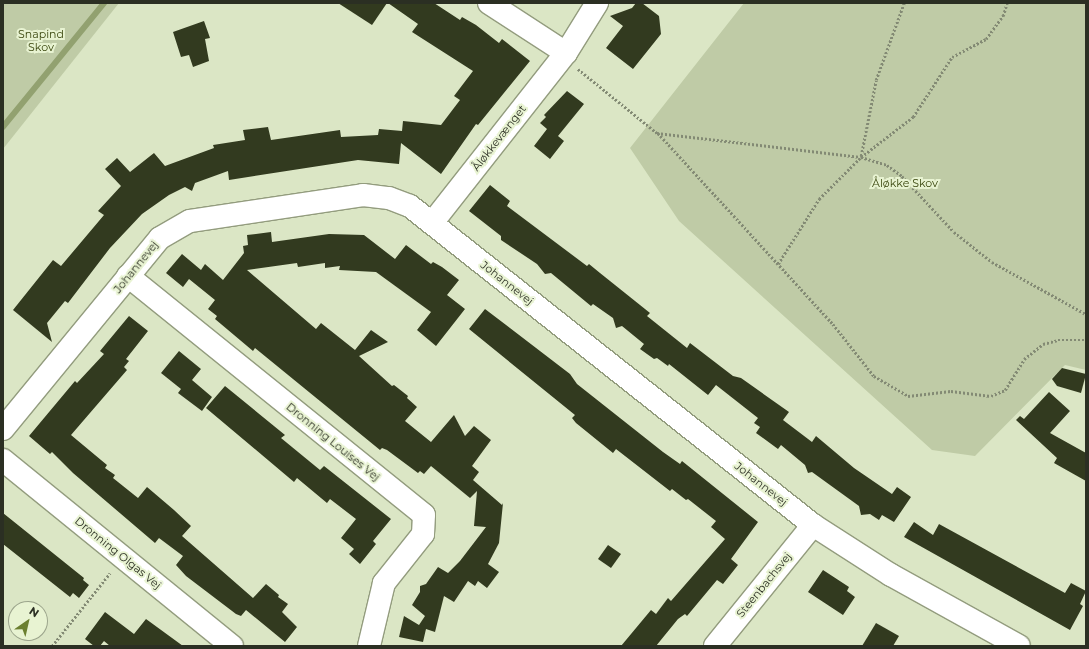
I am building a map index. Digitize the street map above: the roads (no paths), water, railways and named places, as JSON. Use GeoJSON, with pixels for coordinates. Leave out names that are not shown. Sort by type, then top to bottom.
{"type":"FeatureCollection","features":[{"type":"Feature","properties":{"kind":"street"},"geometry":{"type":"LineString","coordinates":[[489,3],[566,53]]}},
{"type":"Feature","properties":{"kind":"street","name":"Åløkkevænget"},"geometry":{"type":"LineString","coordinates":[[432,224],[566,53],[597,3]]}},
{"type":"Feature","properties":{"kind":"street","name":"Johannevej"},"geometry":{"type":"LineString","coordinates":[[3,429],[160,238],[190,221],[363,195],[389,198],[410,206],[813,525],[891,574],[1019,646]]}},
{"type":"Feature","properties":{"kind":"street","name":"Dronning Louises Vej"},"geometry":{"type":"LineString","coordinates":[[128,276],[424,515],[423,534],[384,583],[369,646]]}},
{"type":"Feature","properties":{"kind":"street","name":"Dronning Olgas Vej"},"geometry":{"type":"LineString","coordinates":[[3,460],[232,646]]}},
{"type":"Feature","properties":{"kind":"street","name":"Steenbachsvej"},"geometry":{"type":"LineString","coordinates":[[715,646],[813,525]]}},
{"type":"Feature","properties":{"kind":"waterway"},"geometry":{"type":"LineString","coordinates":[[3,127],[104,3]]}},
{"type":"Feature","properties":{"kind":"park label","name":"Snapind Skov"},"geometry":{"type":"Point","coordinates":[41,41]}},
{"type":"Feature","properties":{"kind":"park label","name":"Åløkke Skov"},"geometry":{"type":"Point","coordinates":[905,183]}}]}
